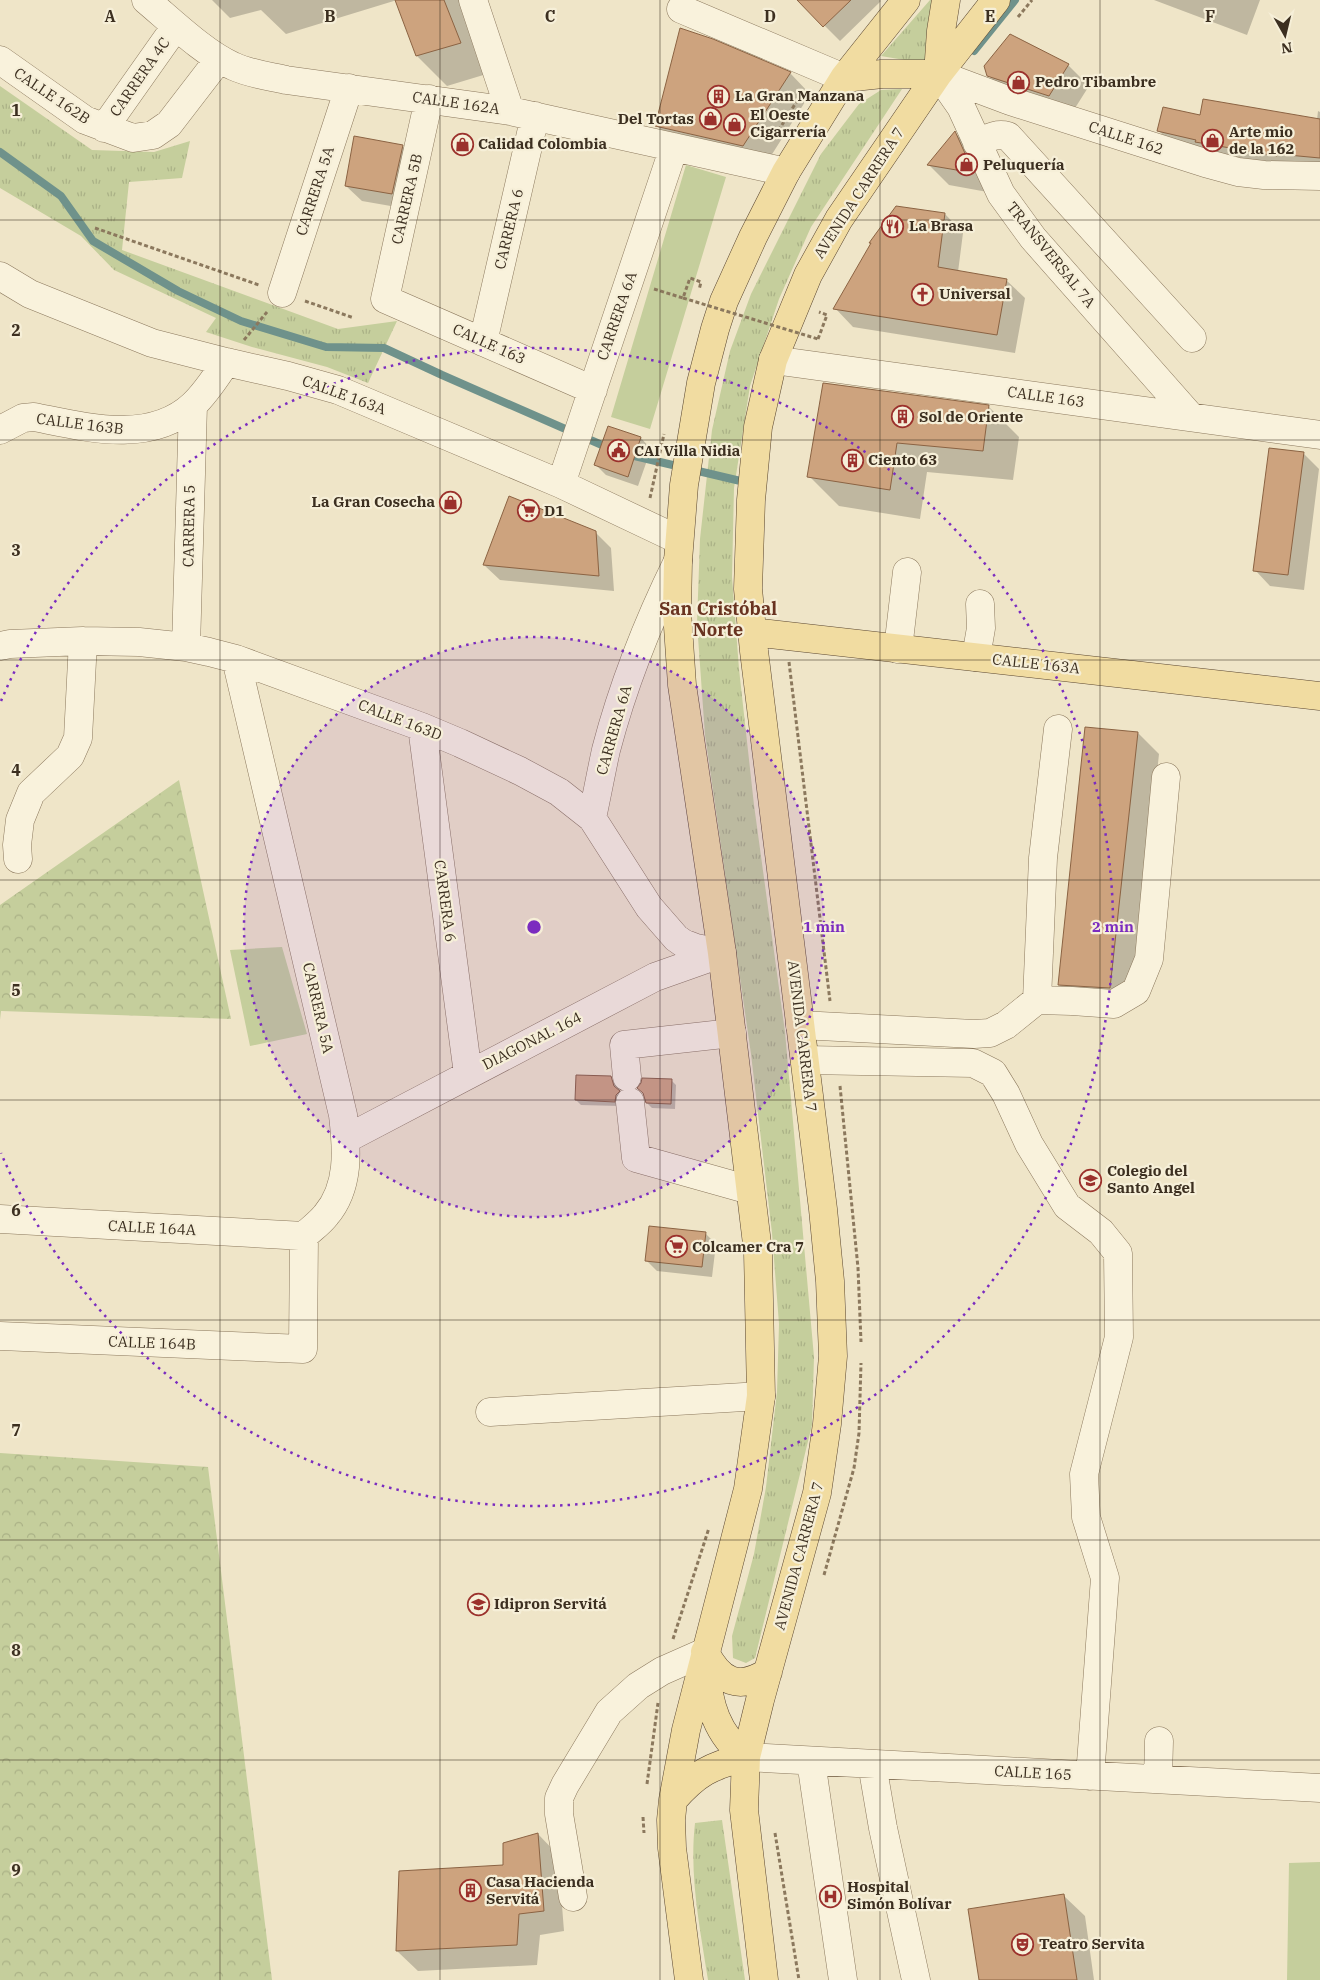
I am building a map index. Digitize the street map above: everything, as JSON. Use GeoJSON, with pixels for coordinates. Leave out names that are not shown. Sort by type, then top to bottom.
{"type":"FeatureCollection","features":[{"type":"Feature","properties":{"kind":"main road"},"geometry":{"type":"LineString","coordinates":[[690,1980],[672,1848],[671,1820],[673,1800],[686,1730],[748,1489],[761,1396],[758,1252],[722,953],[682,685],[677,612],[684,485],[701,383],[715,329],[724,301],[753,237],[786,172],[844,78],[906,0]]}},
{"type":"Feature","properties":{"kind":"main road"},"geometry":{"type":"LineString","coordinates":[[844,78],[882,74],[938,74],[940,31],[946,0]]}},
{"type":"Feature","properties":{"kind":"main road","name":"AVENIDA CARRERA 7"},"geometry":{"type":"LineString","coordinates":[[764,1980],[744,1810],[746,1757],[817,1494],[828,1424],[833,1356],[830,1281],[824,1218],[748,589],[753,466],[758,427],[773,360],[808,275],[839,219],[938,74],[996,0]]}},
{"type":"Feature","properties":{"kind":"main road","name":"CALLE 163A"},"geometry":{"type":"LineString","coordinates":[[752,632],[1320,696]]}},
{"type":"Feature","properties":{"kind":"main road"},"geometry":{"type":"LineString","coordinates":[[705,1652],[712,1666],[730,1681],[739,1683],[751,1681],[768,1672]]}},
{"type":"Feature","properties":{"kind":"main road"},"geometry":{"type":"LineString","coordinates":[[705,1652],[706,1677],[717,1721],[724,1736],[733,1747],[746,1757]]}},
{"type":"Feature","properties":{"kind":"main road"},"geometry":{"type":"LineString","coordinates":[[673,1800],[696,1776],[725,1762],[746,1757]]}},
{"type":"Feature","properties":{"kind":"street","name":"CALLE 162A"},"geometry":{"type":"LineString","coordinates":[[146,0],[176,26],[219,58],[234,67],[255,74],[523,113],[786,172]]}},
{"type":"Feature","properties":{"kind":"street"},"geometry":{"type":"LineString","coordinates":[[472,0],[523,113]]}},
{"type":"Feature","properties":{"kind":"street"},"geometry":{"type":"LineString","coordinates":[[681,9],[844,78]]}},
{"type":"Feature","properties":{"kind":"street","name":"CARRERA 4C"},"geometry":{"type":"LineString","coordinates":[[104,128],[176,26]]}},
{"type":"Feature","properties":{"kind":"street","name":"CALLE 162B"},"geometry":{"type":"LineString","coordinates":[[0,60],[85,120],[134,138],[153,134],[168,124],[219,58]]}},
{"type":"Feature","properties":{"kind":"street","name":"TRANSVERSAL 7A"},"geometry":{"type":"LineString","coordinates":[[938,74],[960,107],[1001,194],[1032,238],[1191,417]]}},
{"type":"Feature","properties":{"kind":"street","name":"CALLE 162"},"geometry":{"type":"LineString","coordinates":[[938,74],[1010,101],[1205,164],[1238,172],[1264,175],[1320,176]]}},
{"type":"Feature","properties":{"kind":"street","name":"CARRERA 5A"},"geometry":{"type":"LineString","coordinates":[[275,303],[348,88]]}},
{"type":"Feature","properties":{"kind":"street","name":"CARRERA 5B"},"geometry":{"type":"LineString","coordinates":[[385,299],[429,99]]}},
{"type":"Feature","properties":{"kind":"street","name":"CARRERA 6"},"geometry":{"type":"LineString","coordinates":[[483,342],[523,113]]}},
{"type":"Feature","properties":{"kind":"street"},"geometry":{"type":"LineString","coordinates":[[977,143],[992,135],[1008,136],[1192,338]]}},
{"type":"Feature","properties":{"kind":"street","name":"CARRERA 6A"},"geometry":{"type":"LineString","coordinates":[[561,484],[674,147]]}},
{"type":"Feature","properties":{"kind":"street","name":"CALLE 163A"},"geometry":{"type":"LineString","coordinates":[[0,276],[30,294],[152,343],[338,390],[561,484],[679,551]]}},
{"type":"Feature","properties":{"kind":"street","name":"CALLE 163"},"geometry":{"type":"LineString","coordinates":[[385,299],[592,390]]}},
{"type":"Feature","properties":{"kind":"street","name":"CALLE 163"},"geometry":{"type":"LineString","coordinates":[[773,360],[1320,434]]}},
{"type":"Feature","properties":{"kind":"street","name":"CALLE 163B"},"geometry":{"type":"LineString","coordinates":[[0,430],[23,418],[34,417],[114,430],[146,429],[178,416],[193,405],[226,362]]}},
{"type":"Feature","properties":{"kind":"street","name":"CARRERA 5"},"geometry":{"type":"LineString","coordinates":[[186,647],[193,405]]}},
{"type":"Feature","properties":{"kind":"street","name":"CARRERA 6A"},"geometry":{"type":"LineString","coordinates":[[592,818],[606,751],[624,690],[654,608],[679,551]]}},
{"type":"Feature","properties":{"kind":"street"},"geometry":{"type":"LineString","coordinates":[[898,649],[907,572]]}},
{"type":"Feature","properties":{"kind":"street"},"geometry":{"type":"LineString","coordinates":[[976,657],[981,628],[980,604]]}},
{"type":"Feature","properties":{"kind":"street"},"geometry":{"type":"LineString","coordinates":[[18,859],[17,845],[20,820],[31,793],[70,756],[78,738],[83,640]]}},
{"type":"Feature","properties":{"kind":"street","name":"CALLE 163D"},"geometry":{"type":"LineString","coordinates":[[0,646],[83,640],[139,642],[186,647],[236,659],[422,727],[520,771],[559,792],[592,818],[649,907],[676,938],[696,948],[722,953]]}},
{"type":"Feature","properties":{"kind":"street","name":"CARRERA 5A"},"geometry":{"type":"LineString","coordinates":[[236,659],[344,1115],[346,1169],[339,1194],[327,1214],[304,1236]]}},
{"type":"Feature","properties":{"kind":"street","name":"CARRERA 6"},"geometry":{"type":"LineString","coordinates":[[422,727],[468,1074]]}},
{"type":"Feature","properties":{"kind":"street"},"geometry":{"type":"LineString","coordinates":[[1037,1000],[1043,858],[1058,729]]}},
{"type":"Feature","properties":{"kind":"street"},"geometry":{"type":"LineString","coordinates":[[800,1025],[974,1034],[990,1033],[1006,1025],[1037,1000],[1114,1004],[1136,991],[1149,959],[1166,777]]}},
{"type":"Feature","properties":{"kind":"street","name":"DIAGONAL 164"},"geometry":{"type":"LineString","coordinates":[[346,1139],[655,977],[722,953]]}},
{"type":"Feature","properties":{"kind":"street"},"geometry":{"type":"LineString","coordinates":[[732,1033],[624,1046],[628,1090],[636,1158],[750,1190]]}},
{"type":"Feature","properties":{"kind":"street"},"geometry":{"type":"LineString","coordinates":[[805,1060],[973,1064],[993,1073],[1006,1094],[1029,1144],[1067,1206],[1101,1232],[1118,1253],[1119,1337],[1084,1474],[1086,1517],[1105,1578],[1090,1776]]}},
{"type":"Feature","properties":{"kind":"street","name":"CALLE 164A"},"geometry":{"type":"LineString","coordinates":[[0,1219],[304,1236]]}},
{"type":"Feature","properties":{"kind":"street","name":"CALLE 164B"},"geometry":{"type":"LineString","coordinates":[[0,1336],[303,1349],[304,1236]]}},
{"type":"Feature","properties":{"kind":"street"},"geometry":{"type":"LineString","coordinates":[[490,1412],[761,1396]]}},
{"type":"Feature","properties":{"kind":"street"},"geometry":{"type":"LineString","coordinates":[[573,1897],[559,1814],[559,1798],[565,1784],[610,1712],[638,1686],[662,1671],[705,1652]]}},
{"type":"Feature","properties":{"kind":"street"},"geometry":{"type":"LineString","coordinates":[[1158,1779],[1159,1741]]}},
{"type":"Feature","properties":{"kind":"street","name":"CALLE 165"},"geometry":{"type":"LineString","coordinates":[[746,1757],[1320,1788]]}},
{"type":"Feature","properties":{"kind":"street"},"geometry":{"type":"LineString","coordinates":[[811,1761],[844,1980]]}},
{"type":"Feature","properties":{"kind":"street"},"geometry":{"type":"LineString","coordinates":[[872,1764],[916,1980]]}},
{"type":"Feature","properties":{"kind":"path"},"geometry":{"type":"LineString","coordinates":[[95,228],[275,303],[354,318]]}},
{"type":"Feature","properties":{"kind":"path"},"geometry":{"type":"LineString","coordinates":[[684,298],[690,278],[701,282],[698,292]]}},
{"type":"Feature","properties":{"kind":"path"},"geometry":{"type":"LineString","coordinates":[[629,281],[818,340],[827,315],[816,311],[814,319]]}},
{"type":"Feature","properties":{"kind":"path"},"geometry":{"type":"LineString","coordinates":[[245,339],[275,303]]}},
{"type":"Feature","properties":{"kind":"path"},"geometry":{"type":"LineString","coordinates":[[647,1786],[662,1671],[710,1524]]}},
{"type":"Feature","properties":{"kind":"path"},"geometry":{"type":"LineString","coordinates":[[642,1824],[644,1814]]}},
{"type":"Feature","properties":{"kind":"path"},"geometry":{"type":"LineString","coordinates":[[773,1825],[799,1980]]}},
{"type":"Feature","properties":{"kind":"green space"},"geometry":{"type":"Polygon","coordinates":[[[930,0],[934,0],[930,54],[922,63],[881,56],[930,0]]]}},
{"type":"Feature","properties":{"kind":"green space"},"geometry":{"type":"Polygon","coordinates":[[[0,86],[92,150],[154,152],[190,141],[182,178],[129,182],[122,250],[338,329],[397,321],[368,383],[327,367],[252,347],[206,332],[216,318],[114,270],[81,236],[0,188],[0,86]]]}},
{"type":"Feature","properties":{"kind":"green space"},"geometry":{"type":"Polygon","coordinates":[[[902,89],[811,227],[779,299],[750,386],[734,488],[732,577],[739,669],[754,805],[785,1032],[814,1357],[812,1425],[755,1658],[746,1663],[733,1658],[732,1636],[754,1554],[766,1487],[777,1392],[779,1324],[772,1233],[751,1054],[705,735],[697,623],[700,539],[712,430],[730,351],[751,294],[821,154],[859,104],[881,90],[902,89]]]}},
{"type":"Feature","properties":{"kind":"green space"},"geometry":{"type":"Polygon","coordinates":[[[686,165],[726,177],[650,429],[611,417],[686,165]]]}},
{"type":"Feature","properties":{"kind":"green space"},"geometry":{"type":"Polygon","coordinates":[[[179,780],[231,1019],[1,1011],[0,1020],[0,905],[179,780]]]}},
{"type":"Feature","properties":{"kind":"green space"},"geometry":{"type":"Polygon","coordinates":[[[282,947],[307,1034],[250,1046],[230,950],[282,947]]]}},
{"type":"Feature","properties":{"kind":"green space"},"geometry":{"type":"Polygon","coordinates":[[[0,1453],[208,1467],[272,1980],[0,1980],[0,1453]]]}},
{"type":"Feature","properties":{"kind":"green space"},"geometry":{"type":"Polygon","coordinates":[[[722,1820],[745,1980],[708,1980],[699,1921],[693,1863],[695,1823],[722,1820]]]}},
{"type":"Feature","properties":{"kind":"green space"},"geometry":{"type":"Polygon","coordinates":[[[1320,1862],[1320,1980],[1287,1980],[1289,1863],[1320,1862]]]}},
{"type":"Feature","properties":{"kind":"building"},"geometry":{"type":"Polygon","coordinates":[[[395,0],[444,0],[461,43],[416,56],[395,0]]]}},
{"type":"Feature","properties":{"kind":"building"},"geometry":{"type":"Polygon","coordinates":[[[797,0],[851,0],[823,27],[797,0]]]}},
{"type":"Feature","properties":{"kind":"building","name":"La Gran Manzana"},"geometry":{"type":"Polygon","coordinates":[[[680,28],[713,39],[791,72],[743,146],[655,126],[680,28]]]}},
{"type":"Feature","properties":{"kind":"building"},"geometry":{"type":"Polygon","coordinates":[[[1010,34],[1069,64],[1049,96],[987,76],[984,66],[1010,34]]]}},
{"type":"Feature","properties":{"kind":"building"},"geometry":{"type":"Polygon","coordinates":[[[1203,99],[1320,119],[1320,158],[1277,154],[1277,156],[1195,142],[1196,140],[1157,131],[1163,107],[1200,115],[1203,99]]]}},
{"type":"Feature","properties":{"kind":"building"},"geometry":{"type":"Polygon","coordinates":[[[955,131],[963,149],[974,173],[927,165],[955,131]]]}},
{"type":"Feature","properties":{"kind":"building"},"geometry":{"type":"Polygon","coordinates":[[[354,136],[403,145],[392,194],[345,186],[354,136]]]}},
{"type":"Feature","properties":{"kind":"building","name":"Universal"},"geometry":{"type":"Polygon","coordinates":[[[896,206],[945,213],[938,267],[1007,279],[997,335],[833,309],[871,243],[869,243],[896,206]]]}},
{"type":"Feature","properties":{"kind":"building","name":"Sol de Oriente"},"geometry":{"type":"Polygon","coordinates":[[[823,383],[989,405],[983,451],[897,443],[890,490],[807,477],[823,383]]]}},
{"type":"Feature","properties":{"kind":"building","name":"CAI Villa Nidia"},"geometry":{"type":"Polygon","coordinates":[[[608,426],[641,437],[628,477],[594,465],[608,426]]]}},
{"type":"Feature","properties":{"kind":"building"},"geometry":{"type":"Polygon","coordinates":[[[1269,448],[1304,452],[1288,575],[1253,571],[1269,448]]]}},
{"type":"Feature","properties":{"kind":"building"},"geometry":{"type":"Polygon","coordinates":[[[509,496],[596,531],[599,576],[483,565],[509,496]]]}},
{"type":"Feature","properties":{"kind":"building"},"geometry":{"type":"Polygon","coordinates":[[[1085,727],[1138,732],[1110,988],[1058,985],[1085,727]]]}},
{"type":"Feature","properties":{"kind":"building"},"geometry":{"type":"Polygon","coordinates":[[[576,1075],[611,1076],[614,1086],[620,1091],[616,1095],[615,1102],[575,1100],[576,1075]]]}},
{"type":"Feature","properties":{"kind":"building"},"geometry":{"type":"Polygon","coordinates":[[[642,1078],[672,1079],[671,1104],[646,1103],[643,1093],[637,1088],[642,1078]]]}},
{"type":"Feature","properties":{"kind":"building","name":"Colcamer Cra 7"},"geometry":{"type":"Polygon","coordinates":[[[649,1226],[706,1232],[702,1267],[645,1261],[649,1226]]]}},
{"type":"Feature","properties":{"kind":"building","name":"Casa Hacienda Servitá"},"geometry":{"type":"Polygon","coordinates":[[[538,1833],[544,1911],[519,1914],[517,1945],[396,1951],[399,1871],[503,1865],[503,1843],[538,1833]]]}},
{"type":"Feature","properties":{"kind":"building","name":"Teatro Servita"},"geometry":{"type":"Polygon","coordinates":[[[1064,1894],[1077,1980],[979,1980],[968,1909],[1064,1894]]]}},
{"type":"Feature","properties":{"kind":"waterway"},"geometry":{"type":"LineString","coordinates":[[974,51],[1015,0]]}},
{"type":"Feature","properties":{"kind":"waterway"},"geometry":{"type":"LineString","coordinates":[[0,152],[61,196],[93,241],[178,291],[241,321],[326,347],[384,348],[611,449]]}},
{"type":"Feature","properties":{"kind":"waterway"},"geometry":{"type":"LineString","coordinates":[[626,454],[749,483]]}},
{"type":"Feature","properties":{"kind":"place","name":"Pedro Tibambre"},"geometry":{"type":"Point","coordinates":[1019,82]}},
{"type":"Feature","properties":{"kind":"place","name":"La Gran Manzana"},"geometry":{"type":"Point","coordinates":[719,96]}},
{"type":"Feature","properties":{"kind":"place","name":"Del Tortas"},"geometry":{"type":"Point","coordinates":[710,119]}},
{"type":"Feature","properties":{"kind":"place","name":"El Oeste Cigarrería"},"geometry":{"type":"Point","coordinates":[734,124]}},
{"type":"Feature","properties":{"kind":"place","name":"Arte mio de la 162"},"geometry":{"type":"Point","coordinates":[1213,141]}},
{"type":"Feature","properties":{"kind":"place","name":"Calidad Colombia"},"geometry":{"type":"Point","coordinates":[462,144]}},
{"type":"Feature","properties":{"kind":"place","name":"Peluquería"},"geometry":{"type":"Point","coordinates":[967,165]}},
{"type":"Feature","properties":{"kind":"place","name":"La Brasa"},"geometry":{"type":"Point","coordinates":[893,226]}},
{"type":"Feature","properties":{"kind":"place","name":"Universal"},"geometry":{"type":"Point","coordinates":[923,294]}},
{"type":"Feature","properties":{"kind":"place","name":"Sol de Oriente"},"geometry":{"type":"Point","coordinates":[903,417]}},
{"type":"Feature","properties":{"kind":"place","name":"CAI Villa Nidia"},"geometry":{"type":"Point","coordinates":[618,451]}},
{"type":"Feature","properties":{"kind":"place","name":"Ciento 63"},"geometry":{"type":"Point","coordinates":[852,460]}},
{"type":"Feature","properties":{"kind":"place","name":"La Gran Cosecha"},"geometry":{"type":"Point","coordinates":[451,502]}},
{"type":"Feature","properties":{"kind":"place","name":"D1"},"geometry":{"type":"Point","coordinates":[528,511]}},
{"type":"Feature","properties":{"kind":"place","name":"Colegio del Santo Angel"},"geometry":{"type":"Point","coordinates":[1091,1180]}},
{"type":"Feature","properties":{"kind":"place","name":"Colcamer Cra 7"},"geometry":{"type":"Point","coordinates":[676,1247]}},
{"type":"Feature","properties":{"kind":"place","name":"Idipron Servitá"},"geometry":{"type":"Point","coordinates":[478,1604]}},
{"type":"Feature","properties":{"kind":"place","name":"Casa Hacienda Servitá"},"geometry":{"type":"Point","coordinates":[470,1891]}},
{"type":"Feature","properties":{"kind":"place","name":"Hospital Simón Bolívar"},"geometry":{"type":"Point","coordinates":[831,1896]}},
{"type":"Feature","properties":{"kind":"place","name":"Teatro Servita"},"geometry":{"type":"Point","coordinates":[1023,1944]}},
{"type":"Feature","properties":{"kind":"district","name":"San Cristóbal Norte"},"geometry":{"type":"Point","coordinates":[718,619]}}]}
